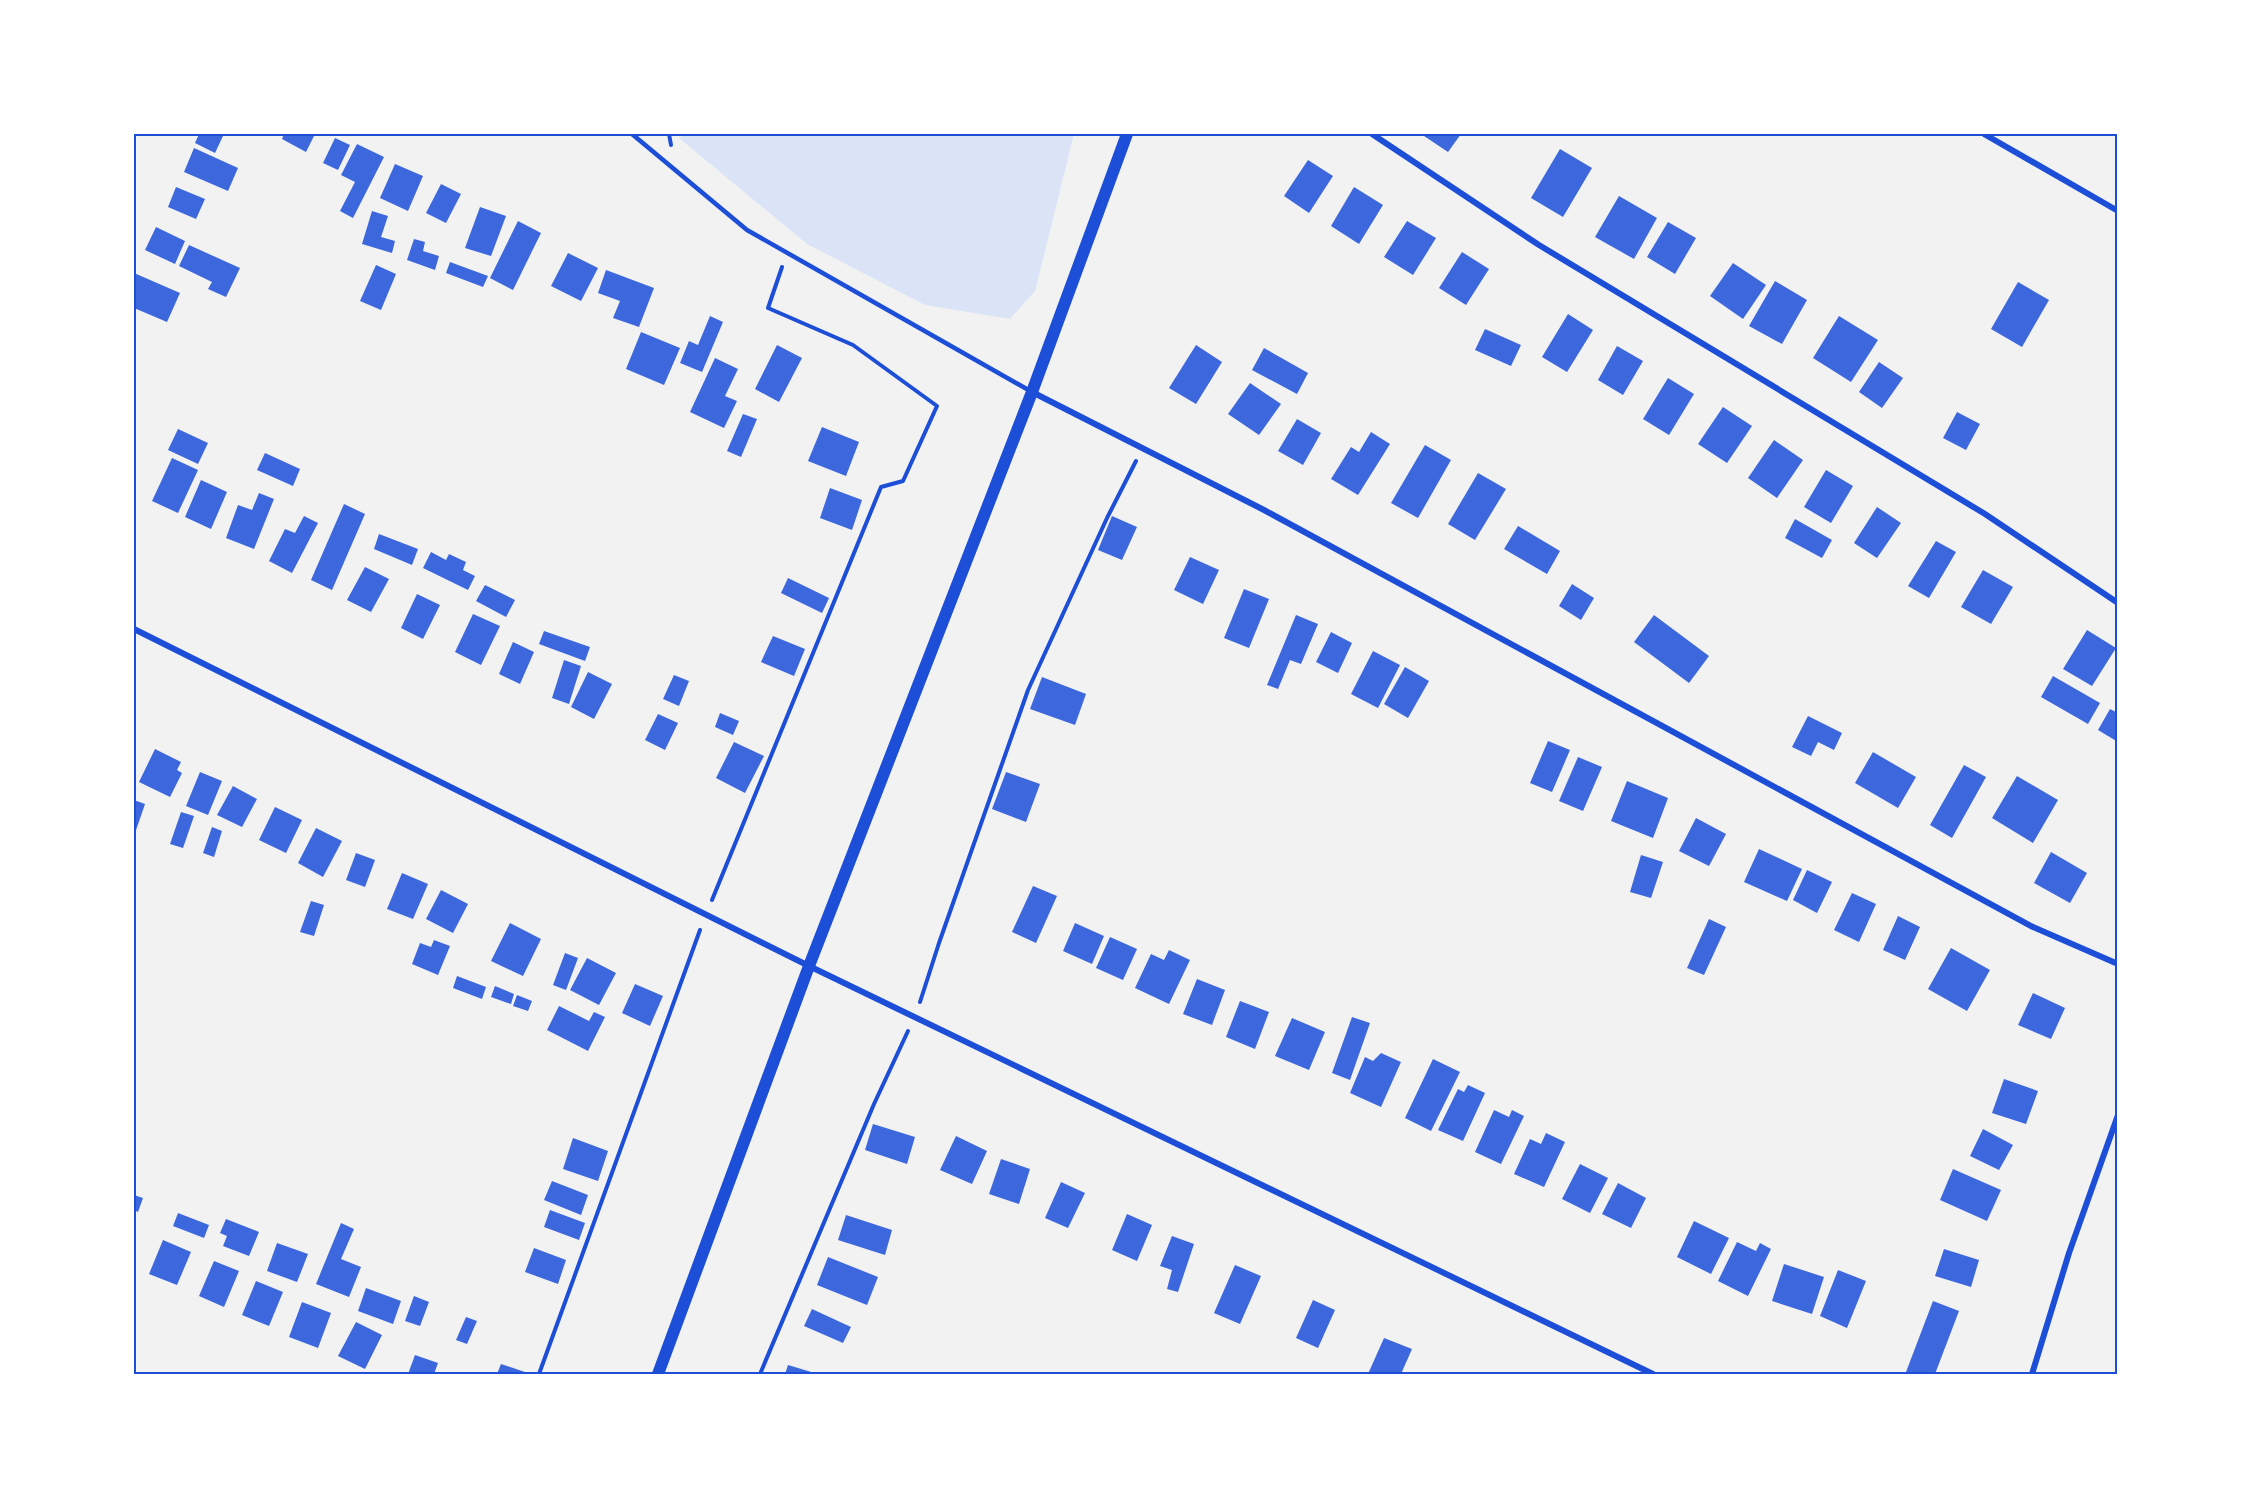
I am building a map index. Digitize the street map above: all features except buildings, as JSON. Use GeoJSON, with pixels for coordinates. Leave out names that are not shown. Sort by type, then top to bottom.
{"type":"FeatureCollection","features":[{"type":"Feature","properties":{"kind":"main road"},"geometry":{"type":"LineString","coordinates":[[658,1374],[809,966],[1032,392],[1128,134]]}},
{"type":"Feature","properties":{"kind":"street"},"geometry":{"type":"LineString","coordinates":[[1372,134],[1539,245],[1985,514],[2118,603]]}},
{"type":"Feature","properties":{"kind":"street"},"geometry":{"type":"LineString","coordinates":[[1984,134],[2118,211]]}},
{"type":"Feature","properties":{"kind":"street"},"geometry":{"type":"LineString","coordinates":[[1032,392],[1274,516],[2033,927],[2118,964]]}},
{"type":"Feature","properties":{"kind":"street"},"geometry":{"type":"LineString","coordinates":[[134,629],[809,966],[1653,1374]]}},
{"type":"Feature","properties":{"kind":"street"},"geometry":{"type":"LineString","coordinates":[[2032,1374],[2069,1253],[2118,1115]]}},
{"type":"Feature","properties":{"kind":"lane"},"geometry":{"type":"LineString","coordinates":[[632,134],[747,230],[1032,392]]}},
{"type":"Feature","properties":{"kind":"path"},"geometry":{"type":"LineString","coordinates":[[669,134],[672,151]]}},
{"type":"Feature","properties":{"kind":"path"},"geometry":{"type":"LineString","coordinates":[[538,1374],[706,915],[881,487],[903,481],[937,406],[853,345],[768,308],[787,253]]}},
{"type":"Feature","properties":{"kind":"path"},"geometry":{"type":"LineString","coordinates":[[760,1374],[874,1104],[915,1017],[1028,690],[1107,518],[1143,448]]}},
{"type":"Feature","properties":{"kind":"shaded area"},"geometry":{"type":"Polygon","coordinates":[[[686,134],[1074,134],[1035,291],[1010,319],[925,305],[807,244],[679,138],[686,134]]]}}]}
